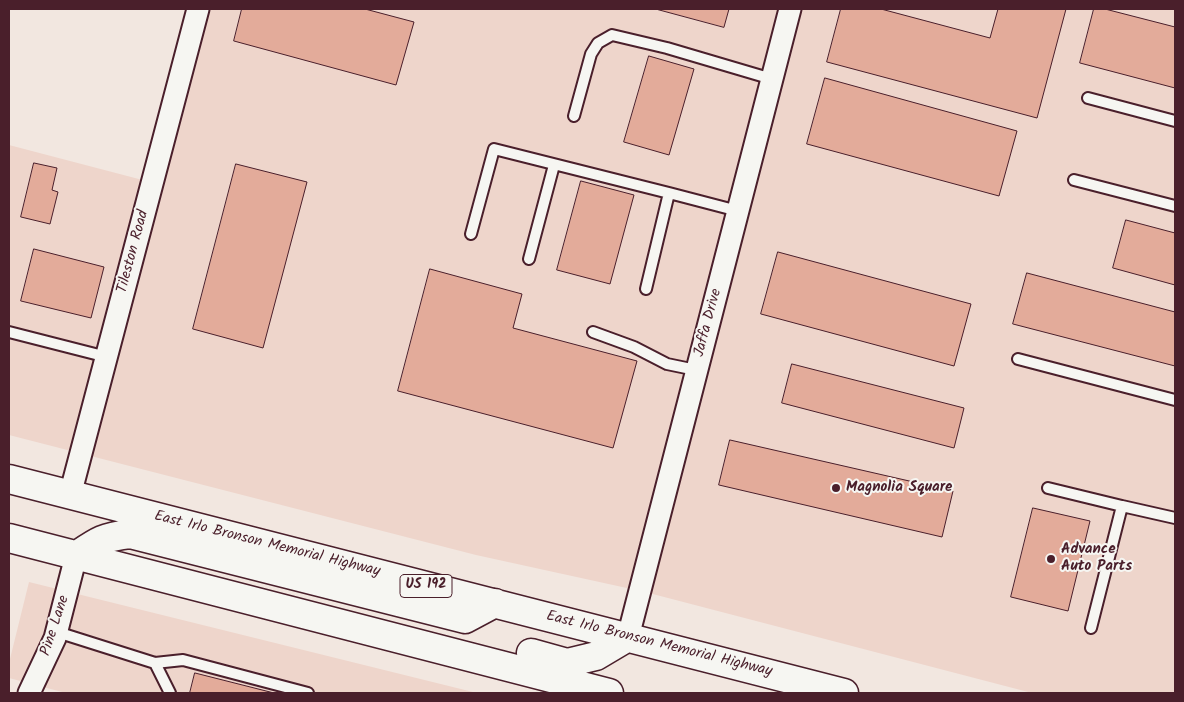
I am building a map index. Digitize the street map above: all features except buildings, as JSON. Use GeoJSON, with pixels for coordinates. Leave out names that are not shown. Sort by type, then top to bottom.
{"type":"FeatureCollection","features":[{"type":"Feature","properties":{"kind":"highway","name":"East Irlo Bronson Memorial Highway"},"geometry":{"type":"LineString","coordinates":[[9,479],[844,693]]}},
{"type":"Feature","properties":{"kind":"highway"},"geometry":{"type":"LineString","coordinates":[[76,556],[96,542],[108,537],[130,534],[465,620],[495,604]]}},
{"type":"Feature","properties":{"kind":"highway"},"geometry":{"type":"LineString","coordinates":[[9,538],[609,693]]}},
{"type":"Feature","properties":{"kind":"highway"},"geometry":{"type":"LineString","coordinates":[[173,581],[197,568],[567,663],[596,656],[628,637]]}},
{"type":"Feature","properties":{"kind":"street","name":"Tileston Road"},"geometry":{"type":"LineString","coordinates":[[70,495],[198,9]]}},
{"type":"Feature","properties":{"kind":"street","name":"Jaffa Drive"},"geometry":{"type":"LineString","coordinates":[[628,637],[790,9]]}},
{"type":"Feature","properties":{"kind":"street","name":"Pine Lane"},"geometry":{"type":"LineString","coordinates":[[29,693],[57,632],[76,556]]}},
{"type":"Feature","properties":{"kind":"lane"},"geometry":{"type":"LineString","coordinates":[[574,116],[591,54],[598,42],[612,35],[667,48],[772,79]]}},
{"type":"Feature","properties":{"kind":"lane"},"geometry":{"type":"LineString","coordinates":[[1088,98],[1175,121]]}},
{"type":"Feature","properties":{"kind":"lane"},"geometry":{"type":"LineString","coordinates":[[471,234],[494,149],[738,211]]}},
{"type":"Feature","properties":{"kind":"lane"},"geometry":{"type":"LineString","coordinates":[[529,259],[554,165]]}},
{"type":"Feature","properties":{"kind":"lane"},"geometry":{"type":"LineString","coordinates":[[1074,180],[1175,206]]}},
{"type":"Feature","properties":{"kind":"lane"},"geometry":{"type":"LineString","coordinates":[[646,289],[669,193]]}},
{"type":"Feature","properties":{"kind":"lane"},"geometry":{"type":"LineString","coordinates":[[9,332],[107,357]]}},
{"type":"Feature","properties":{"kind":"lane"},"geometry":{"type":"LineString","coordinates":[[593,332],[634,347],[667,364],[696,370]]}},
{"type":"Feature","properties":{"kind":"lane"},"geometry":{"type":"LineString","coordinates":[[1018,359],[1175,400]]}},
{"type":"Feature","properties":{"kind":"lane"},"geometry":{"type":"LineString","coordinates":[[1048,488],[1175,518]]}},
{"type":"Feature","properties":{"kind":"lane"},"geometry":{"type":"LineString","coordinates":[[1091,628],[1122,506]]}},
{"type":"Feature","properties":{"kind":"lane"},"geometry":{"type":"LineString","coordinates":[[57,632],[155,663],[183,660],[308,693]]}},
{"type":"Feature","properties":{"kind":"lane"},"geometry":{"type":"LineString","coordinates":[[155,663],[170,693]]}},
{"type":"Feature","properties":{"kind":"shaded area"},"geometry":{"type":"Polygon","coordinates":[[[203,9],[1175,9],[1175,693],[1032,693],[645,592],[476,555],[9,435],[9,145],[154,183],[203,9]]]}},
{"type":"Feature","properties":{"kind":"shaded area"},"geometry":{"type":"Polygon","coordinates":[[[29,582],[477,693],[66,693],[9,678],[9,663],[29,582]]]}},
{"type":"Feature","properties":{"kind":"place","name":"Magnolia Square"},"geometry":{"type":"Point","coordinates":[836,488]}},
{"type":"Feature","properties":{"kind":"place","name":"Advance Auto Parts"},"geometry":{"type":"Point","coordinates":[1051,559]}}]}
